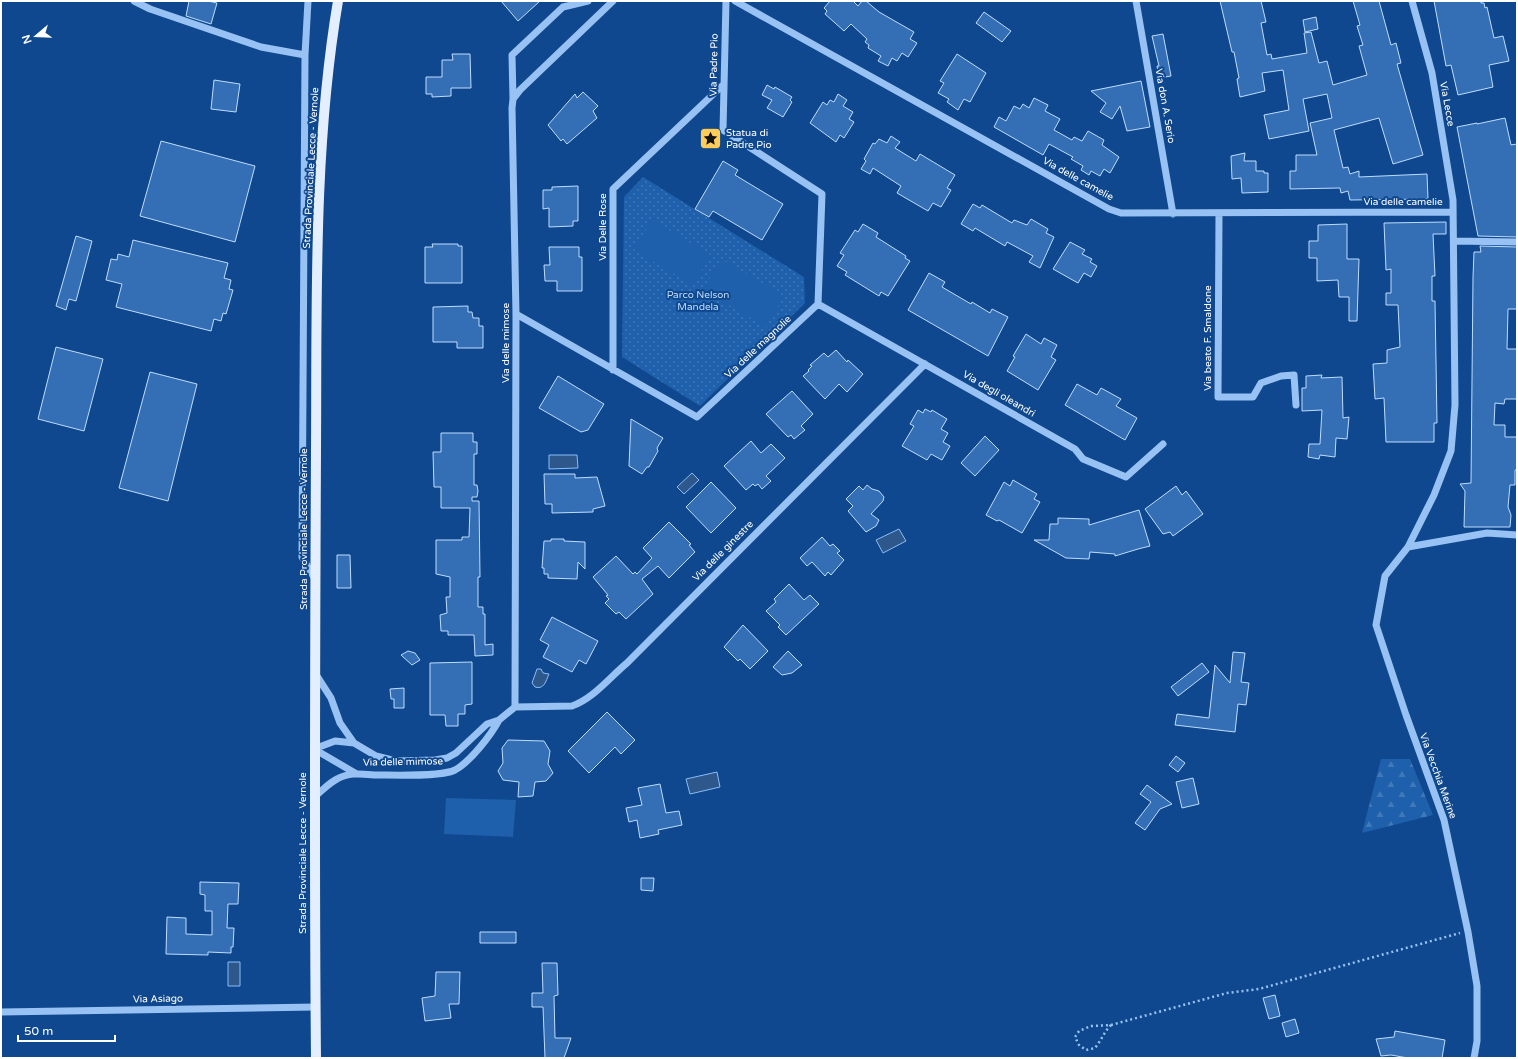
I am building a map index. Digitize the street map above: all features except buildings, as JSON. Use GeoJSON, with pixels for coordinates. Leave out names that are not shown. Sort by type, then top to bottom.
{"type":"FeatureCollection","features":[{"type":"Feature","properties":{"kind":"main road","name":"Strada Provinciale Lecce - Vernole"},"geometry":{"type":"LineString","coordinates":[[316,1058],[314,750],[318,219],[330,48],[338,1]]}},
{"type":"Feature","properties":{"kind":"street"},"geometry":{"type":"LineString","coordinates":[[134,1],[150,10],[261,47],[305,54]]}},
{"type":"Feature","properties":{"kind":"street"},"geometry":{"type":"LineString","coordinates":[[308,1],[305,54],[302,557],[315,579]]}},
{"type":"Feature","properties":{"kind":"street","name":"Via delle mimose"},"geometry":{"type":"LineString","coordinates":[[315,673],[331,698],[340,723],[354,743],[376,756],[396,761],[435,760],[447,758],[456,753],[487,724],[499,720],[515,708],[516,314],[512,55],[563,7],[588,1]]}},
{"type":"Feature","properties":{"kind":"street"},"geometry":{"type":"LineString","coordinates":[[513,99],[520,90],[612,1]]}},
{"type":"Feature","properties":{"kind":"street","name":"Via Padre Pio"},"geometry":{"type":"LineString","coordinates":[[726,1],[723,130],[822,194],[818,304]]}},
{"type":"Feature","properties":{"kind":"street","name":"Via delle camelie"},"geometry":{"type":"LineString","coordinates":[[735,1],[1109,209],[1121,213],[1453,212]]}},
{"type":"Feature","properties":{"kind":"street","name":"Via don A. Serio"},"geometry":{"type":"LineString","coordinates":[[1136,1],[1173,214]]}},
{"type":"Feature","properties":{"kind":"street","name":"Via Lecce"},"geometry":{"type":"LineString","coordinates":[[1385,576],[1408,547],[1434,495],[1451,451],[1455,405],[1453,200],[1432,73],[1412,1]]}},
{"type":"Feature","properties":{"kind":"street","name":"Via Delle Rose"},"geometry":{"type":"LineString","coordinates":[[613,370],[613,189],[724,84]]}},
{"type":"Feature","properties":{"kind":"street","name":"Via beato F. Smaldone"},"geometry":{"type":"LineString","coordinates":[[1219,213],[1218,397],[1253,397],[1261,383],[1281,376],[1294,375],[1296,405]]}},
{"type":"Feature","properties":{"kind":"street"},"geometry":{"type":"LineString","coordinates":[[1454,241],[1517,242]]}},
{"type":"Feature","properties":{"kind":"street","name":"Via delle magnolie"},"geometry":{"type":"LineString","coordinates":[[516,314],[697,418],[818,304]]}},
{"type":"Feature","properties":{"kind":"street","name":"Via degli oleandri"},"geometry":{"type":"LineString","coordinates":[[818,304],[1075,448],[1083,459],[1126,478],[1163,444]]}},
{"type":"Feature","properties":{"kind":"street","name":"Via delle ginestre"},"geometry":{"type":"LineString","coordinates":[[515,708],[572,706],[580,704],[627,663],[925,364]]}},
{"type":"Feature","properties":{"kind":"street"},"geometry":{"type":"LineString","coordinates":[[1408,547],[1487,533],[1517,535]]}},
{"type":"Feature","properties":{"kind":"street","name":"Via Vecchia Merine"},"geometry":{"type":"LineString","coordinates":[[1385,576],[1376,625],[1406,715],[1444,820],[1468,932],[1477,986],[1477,1041],[1474,1058]]}},
{"type":"Feature","properties":{"kind":"street","name":"Via delle mimose"},"geometry":{"type":"LineString","coordinates":[[315,796],[336,779],[355,773],[375,775],[440,773],[454,770],[465,762],[483,743],[494,730],[499,720]]}},
{"type":"Feature","properties":{"kind":"street"},"geometry":{"type":"LineString","coordinates":[[314,750],[335,741],[354,743]]}},
{"type":"Feature","properties":{"kind":"street"},"geometry":{"type":"LineString","coordinates":[[314,750],[355,773]]}},
{"type":"Feature","properties":{"kind":"street","name":"Via Asiago"},"geometry":{"type":"LineString","coordinates":[[1,1012],[316,1007]]}},
{"type":"Feature","properties":{"kind":"path"},"geometry":{"type":"LineString","coordinates":[[1111,1025],[1095,1048],[1086,1050],[1079,1045],[1075,1037],[1079,1031],[1091,1026],[1111,1025],[1227,992],[1258,989],[1444,936],[1468,932]]}},
{"type":"Feature","properties":{"kind":"green space","name":"Parco Nelson Mandela"},"geometry":{"type":"Polygon","coordinates":[[[643,177],[804,277],[805,303],[700,406],[622,357],[624,197],[643,177]]]}},
{"type":"Feature","properties":{"kind":"green space"},"geometry":{"type":"Polygon","coordinates":[[[652,220],[711,255],[693,285],[634,250],[652,220]]]}},
{"type":"Feature","properties":{"kind":"green space"},"geometry":{"type":"Polygon","coordinates":[[[721,259],[784,296],[766,327],[703,290],[721,259]]]}},
{"type":"Feature","properties":{"kind":"green space"},"geometry":{"type":"Polygon","coordinates":[[[1381,759],[1410,759],[1433,815],[1362,833],[1381,759]]]}},
{"type":"Feature","properties":{"kind":"green space"},"geometry":{"type":"Polygon","coordinates":[[[446,798],[516,800],[513,837],[444,834],[446,798]]]}},
{"type":"Feature","properties":{"kind":"shaded area"},"geometry":{"type":"Polygon","coordinates":[[[549,455],[577,455],[578,468],[549,469],[549,455]]]}},
{"type":"Feature","properties":{"kind":"shaded area"},"geometry":{"type":"Polygon","coordinates":[[[692,473],[699,480],[684,494],[677,487],[692,473]]]}},
{"type":"Feature","properties":{"kind":"shaded area"},"geometry":{"type":"Polygon","coordinates":[[[899,529],[906,541],[883,553],[876,540],[899,529]]]}},
{"type":"Feature","properties":{"kind":"shaded area"},"geometry":{"type":"Polygon","coordinates":[[[537,669],[541,669],[543,673],[549,674],[543,686],[538,688],[532,683],[537,669]]]}},
{"type":"Feature","properties":{"kind":"shaded area"},"geometry":{"type":"Polygon","coordinates":[[[717,772],[720,787],[690,794],[686,779],[717,772]]]}},
{"type":"Feature","properties":{"kind":"shaded area"},"geometry":{"type":"Polygon","coordinates":[[[228,962],[240,962],[240,986],[228,986],[228,962]]]}},
{"type":"Feature","properties":{"kind":"place","name":"Statua di Padre Pio"},"geometry":{"type":"Point","coordinates":[711,139]}}]}
